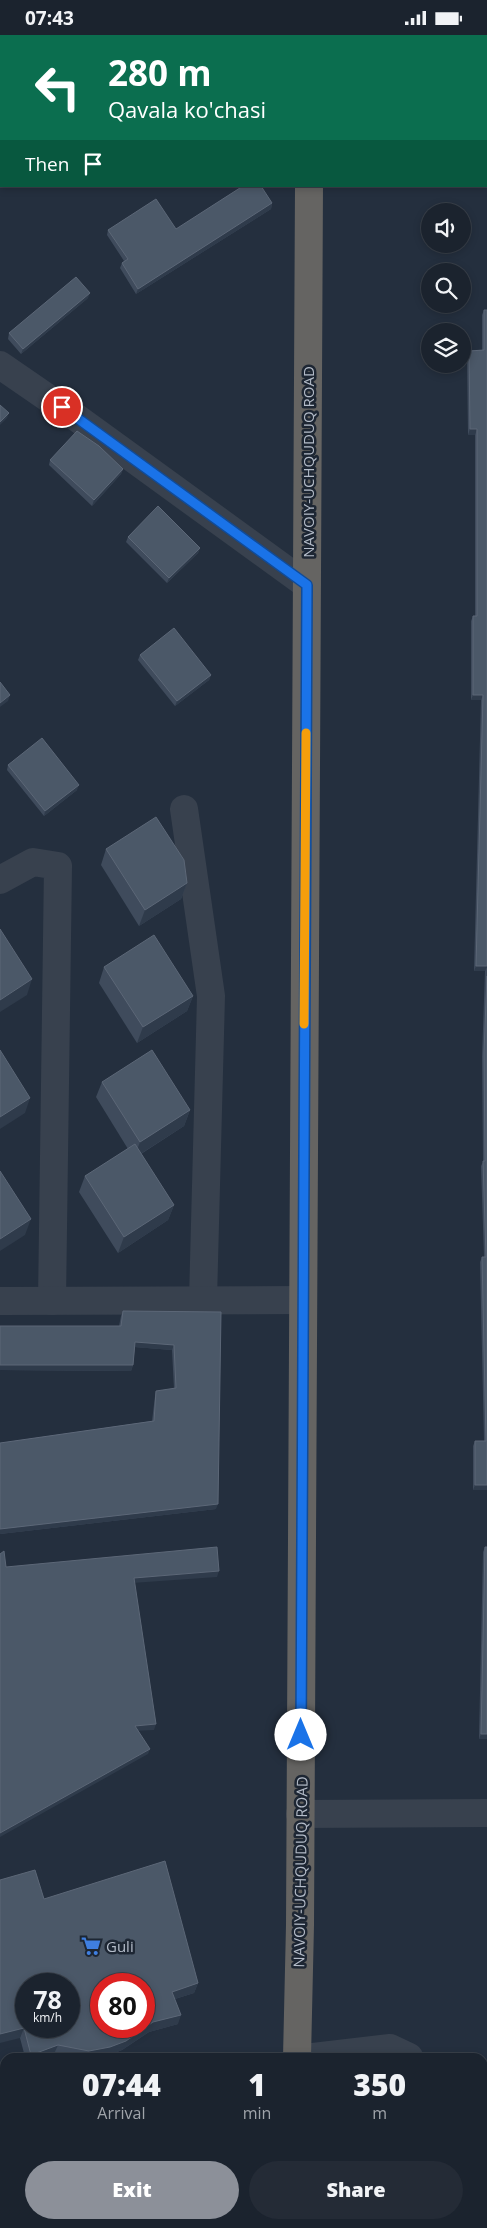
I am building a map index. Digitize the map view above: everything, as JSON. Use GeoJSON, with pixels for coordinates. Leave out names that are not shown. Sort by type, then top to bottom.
{"type":"FeatureCollection","features":[{"type":"Feature","properties":{"kind":"highway","name":"NAVOIY-UCHQUDUQ ROAD"},"geometry":{"type":"LineString","coordinates":[[297,2053],[309,187]]}},
{"type":"Feature","properties":{"kind":"street"},"geometry":{"type":"LineString","coordinates":[[0,365],[77,418],[307,585]]}},
{"type":"Feature","properties":{"kind":"street"},"geometry":{"type":"LineString","coordinates":[[184,809],[211,995],[203,1300]]}},
{"type":"Feature","properties":{"kind":"street"},"geometry":{"type":"LineString","coordinates":[[0,880],[33,862],[58,865],[52,1301]]}},
{"type":"Feature","properties":{"kind":"street"},"geometry":{"type":"LineString","coordinates":[[0,1301],[303,1300]]}},
{"type":"Feature","properties":{"kind":"street"},"geometry":{"type":"LineString","coordinates":[[300,1815],[487,1813]]}},
{"type":"Feature","properties":{"kind":"street"},"geometry":{"type":"LineString","coordinates":[[347,2053],[390,2048],[401,2053]]}},
{"type":"Feature","properties":{"kind":"building"},"geometry":{"type":"Polygon","coordinates":[[[241,187],[262,187],[272,203],[138,289],[122,263],[128,259],[108,230],[156,199],[176,229],[241,187]]]}},
{"type":"Feature","properties":{"kind":"building"},"geometry":{"type":"Polygon","coordinates":[[[76,277],[90,293],[23,349],[9,333],[76,277]]]}},
{"type":"Feature","properties":{"kind":"building"},"geometry":{"type":"Polygon","coordinates":[[[484,310],[487,310],[487,966],[476,966],[483,695],[473,695],[473,616],[477,616],[477,429],[470,429],[469,373],[471,373],[471,351],[484,350],[484,310]]]}},
{"type":"Feature","properties":{"kind":"building"},"geometry":{"type":"Polygon","coordinates":[[[0,405],[9,413],[0,422],[0,405]]]}},
{"type":"Feature","properties":{"kind":"building"},"geometry":{"type":"Polygon","coordinates":[[[77,431],[99,446],[123,469],[94,500],[50,460],[77,431]]]}},
{"type":"Feature","properties":{"kind":"building"},"geometry":{"type":"Polygon","coordinates":[[[158,506],[200,548],[169,578],[128,537],[158,506]]]}},
{"type":"Feature","properties":{"kind":"building"},"geometry":{"type":"Polygon","coordinates":[[[174,628],[211,675],[177,701],[140,655],[174,628]]]}},
{"type":"Feature","properties":{"kind":"building"},"geometry":{"type":"Polygon","coordinates":[[[0,682],[10,695],[0,703],[0,682]]]}},
{"type":"Feature","properties":{"kind":"building"},"geometry":{"type":"Polygon","coordinates":[[[42,738],[79,785],[45,811],[8,765],[42,738]]]}},
{"type":"Feature","properties":{"kind":"building"},"geometry":{"type":"Polygon","coordinates":[[[156,817],[184,860],[187,883],[145,910],[106,849],[156,817]]]}},
{"type":"Feature","properties":{"kind":"building"},"geometry":{"type":"Polygon","coordinates":[[[0,929],[32,979],[0,1000],[0,929]]]}},
{"type":"Feature","properties":{"kind":"building"},"geometry":{"type":"Polygon","coordinates":[[[154,935],[193,996],[143,1027],[104,967],[154,935]]]}},
{"type":"Feature","properties":{"kind":"building"},"geometry":{"type":"Polygon","coordinates":[[[487,976],[487,1485],[475,1485],[475,1441],[486,1441],[482,1257],[486,1257],[483,1161],[485,1161],[484,1052],[487,976]]]}},
{"type":"Feature","properties":{"kind":"building"},"geometry":{"type":"Polygon","coordinates":[[[0,1050],[30,1098],[0,1117],[0,1050]]]}},
{"type":"Feature","properties":{"kind":"building"},"geometry":{"type":"Polygon","coordinates":[[[152,1050],[190,1110],[140,1142],[102,1082],[152,1050]]]}},
{"type":"Feature","properties":{"kind":"building"},"geometry":{"type":"Polygon","coordinates":[[[135,1144],[174,1205],[124,1237],[85,1176],[135,1144]]]}},
{"type":"Feature","properties":{"kind":"building"},"geometry":{"type":"Polygon","coordinates":[[[0,1171],[31,1219],[0,1239],[0,1171]]]}},
{"type":"Feature","properties":{"kind":"building"},"geometry":{"type":"Polygon","coordinates":[[[123,1311],[221,1312],[218,1504],[0,1529],[0,1443],[154,1421],[156,1391],[176,1388],[174,1345],[135,1342],[133,1365],[0,1365],[0,1326],[121,1326],[123,1311]]]}},
{"type":"Feature","properties":{"kind":"building"},"geometry":{"type":"Polygon","coordinates":[[[217,1547],[219,1571],[134,1578],[156,1724],[135,1726],[150,1749],[0,1833],[0,1554],[4,1551],[6,1567],[217,1547]]]}},
{"type":"Feature","properties":{"kind":"building"},"geometry":{"type":"Polygon","coordinates":[[[485,1547],[487,1547],[487,1734],[481,1734],[485,1547]]]}},
{"type":"Feature","properties":{"kind":"building","name":"Guli"},"geometry":{"type":"Polygon","coordinates":[[[165,1861],[198,1983],[172,1992],[181,2015],[155,2022],[155,1973],[90,1973],[90,2038],[130,2038],[110,2047],[89,2051],[58,2045],[36,2053],[30,2053],[27,2038],[80,2038],[80,1973],[15,1973],[15,2030],[0,2034],[0,1880],[35,1870],[44,1899],[165,1861]]]}},
{"type":"Feature","properties":{"kind":"slow traffic"},"geometry":{"type":"LineString","coordinates":[[304,1024],[306,733]]}},
{"type":"Feature","properties":{"kind":"place","name":"Guli"},"geometry":{"type":"Point","coordinates":[91,1946]}},
{"type":"Feature","properties":{"kind":"route"},"geometry":{"type":"LineString","coordinates":[[62,407],[307,585],[301,1735]]}}]}
